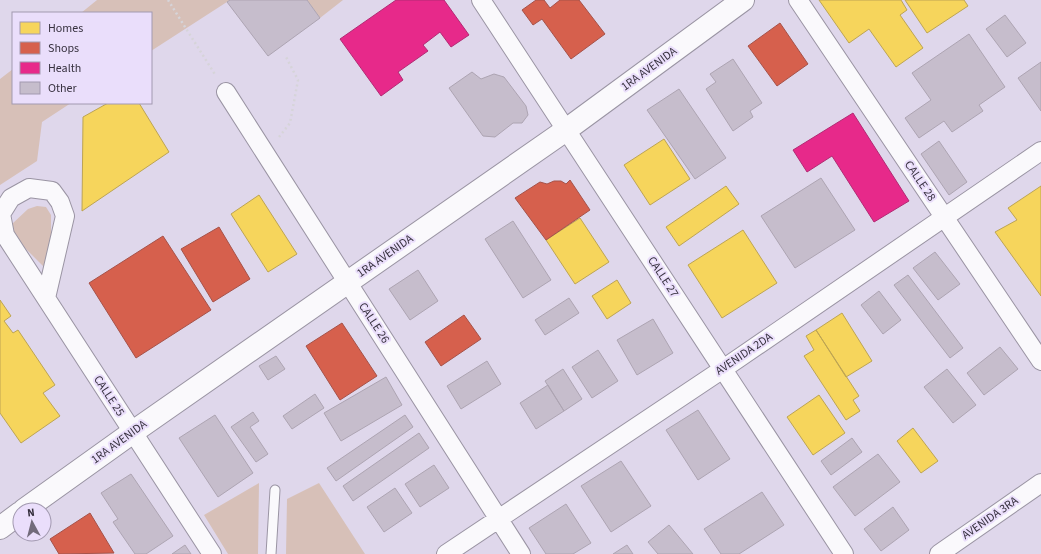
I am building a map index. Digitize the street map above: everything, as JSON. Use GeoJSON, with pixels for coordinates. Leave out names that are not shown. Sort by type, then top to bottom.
{"type":"FeatureCollection","features":[{"type":"Feature","properties":{"kind":"main road","name":"1RA AVENIDA"},"geometry":{"type":"LineString","coordinates":[[35,502],[566,130],[743,0]]}},
{"type":"Feature","properties":{"kind":"main road"},"geometry":{"type":"LineString","coordinates":[[0,528],[12,519]]}},
{"type":"Feature","properties":{"kind":"street","name":"CALLE 27"},"geometry":{"type":"LineString","coordinates":[[481,0],[844,554]]}},
{"type":"Feature","properties":{"kind":"street","name":"CALLE 28"},"geometry":{"type":"LineString","coordinates":[[798,0],[1041,361]]}},
{"type":"Feature","properties":{"kind":"street","name":"CALLE 26"},"geometry":{"type":"LineString","coordinates":[[226,92],[521,554]]}},
{"type":"Feature","properties":{"kind":"street","name":"AVENIDA 2DA"},"geometry":{"type":"LineString","coordinates":[[446,554],[723,369],[1041,151]]}},
{"type":"Feature","properties":{"kind":"street","name":"CALLE 25"},"geometry":{"type":"LineString","coordinates":[[46,298],[65,216],[60,202],[52,191],[29,188],[11,198],[1,214],[5,235],[212,554]]}},
{"type":"Feature","properties":{"kind":"street","name":"AVENIDA 3RA"},"geometry":{"type":"LineString","coordinates":[[939,554],[1041,483]]}},
{"type":"Feature","properties":{"kind":"lane"},"geometry":{"type":"LineString","coordinates":[[271,554],[275,490]]}},
{"type":"Feature","properties":{"kind":"path"},"geometry":{"type":"LineString","coordinates":[[168,0],[226,92]]}},
{"type":"Feature","properties":{"kind":"path"},"geometry":{"type":"LineString","coordinates":[[266,155],[290,123],[298,80],[285,55]]}},
{"type":"Feature","properties":{"kind":"shaded area"},"geometry":{"type":"Polygon","coordinates":[[[97,0],[230,0],[152,50],[152,12],[82,12],[97,0]]]}},
{"type":"Feature","properties":{"kind":"shaded area"},"geometry":{"type":"Polygon","coordinates":[[[307,0],[343,0],[320,18],[307,0]]]}},
{"type":"Feature","properties":{"kind":"shaded area"},"geometry":{"type":"Polygon","coordinates":[[[12,70],[12,104],[69,104],[42,122],[37,161],[0,185],[0,79],[12,70]]]}},
{"type":"Feature","properties":{"kind":"shaded area"},"geometry":{"type":"Polygon","coordinates":[[[37,206],[46,207],[51,215],[51,240],[47,270],[14,236],[12,224],[28,209],[37,206]]]}},
{"type":"Feature","properties":{"kind":"shaded area"},"geometry":{"type":"Polygon","coordinates":[[[259,483],[258,554],[228,554],[204,515],[259,483]]]}},
{"type":"Feature","properties":{"kind":"shaded area"},"geometry":{"type":"Polygon","coordinates":[[[319,483],[365,554],[286,554],[287,499],[319,483]]]}},
{"type":"Feature","properties":{"kind":"building: Homes"},"geometry":{"type":"Polygon","coordinates":[[[819,0],[901,0],[907,10],[900,15],[923,48],[896,67],[869,29],[849,43],[819,0]]]}},
{"type":"Feature","properties":{"kind":"building: Homes"},"geometry":{"type":"Polygon","coordinates":[[[905,0],[964,0],[968,6],[927,33],[905,0]]]}},
{"type":"Feature","properties":{"kind":"building: Homes"},"geometry":{"type":"Polygon","coordinates":[[[106,104],[140,104],[169,152],[82,211],[83,117],[106,104]]]}},
{"type":"Feature","properties":{"kind":"building: Homes"},"geometry":{"type":"Polygon","coordinates":[[[664,139],[690,179],[650,205],[624,165],[664,139]]]}},
{"type":"Feature","properties":{"kind":"building: Homes"},"geometry":{"type":"Polygon","coordinates":[[[726,186],[739,204],[679,246],[666,227],[726,186]]]}},
{"type":"Feature","properties":{"kind":"building: Homes"},"geometry":{"type":"Polygon","coordinates":[[[1041,186],[1041,296],[995,232],[1017,220],[1008,208],[1041,186]]]}},
{"type":"Feature","properties":{"kind":"building: Homes"},"geometry":{"type":"Polygon","coordinates":[[[259,195],[297,254],[268,272],[231,214],[259,195]]]}},
{"type":"Feature","properties":{"kind":"building: Homes"},"geometry":{"type":"Polygon","coordinates":[[[580,218],[609,262],[575,284],[546,240],[580,218]]]}},
{"type":"Feature","properties":{"kind":"building: Homes"},"geometry":{"type":"Polygon","coordinates":[[[743,230],[777,283],[722,318],[688,265],[743,230]]]}},
{"type":"Feature","properties":{"kind":"building: Homes"},"geometry":{"type":"Polygon","coordinates":[[[617,280],[631,303],[607,319],[592,296],[617,280]]]}},
{"type":"Feature","properties":{"kind":"building: Homes"},"geometry":{"type":"Polygon","coordinates":[[[0,300],[11,316],[4,321],[13,333],[18,330],[55,385],[43,393],[60,416],[21,443],[0,413],[0,300]]]}},
{"type":"Feature","properties":{"kind":"building: Homes"},"geometry":{"type":"Polygon","coordinates":[[[842,313],[872,361],[846,377],[816,330],[842,313]]]}},
{"type":"Feature","properties":{"kind":"building: Homes"},"geometry":{"type":"Polygon","coordinates":[[[816,330],[859,396],[853,400],[860,411],[846,420],[804,356],[814,350],[806,336],[816,330]]]}},
{"type":"Feature","properties":{"kind":"building: Homes"},"geometry":{"type":"Polygon","coordinates":[[[819,395],[845,433],[813,455],[787,417],[819,395]]]}},
{"type":"Feature","properties":{"kind":"building: Homes"},"geometry":{"type":"Polygon","coordinates":[[[913,428],[938,461],[921,473],[897,441],[913,428]]]}},
{"type":"Feature","properties":{"kind":"building: Shops"},"geometry":{"type":"Polygon","coordinates":[[[536,0],[544,0],[550,8],[560,0],[579,0],[605,34],[571,59],[542,19],[533,25],[522,10],[536,0]]]}},
{"type":"Feature","properties":{"kind":"building: Shops"},"geometry":{"type":"Polygon","coordinates":[[[780,23],[808,64],[777,86],[748,46],[780,23]]]}},
{"type":"Feature","properties":{"kind":"building: Shops"},"geometry":{"type":"Polygon","coordinates":[[[570,180],[590,210],[546,240],[515,198],[540,182],[547,184],[554,181],[561,181],[566,184],[570,180]]]}},
{"type":"Feature","properties":{"kind":"building: Shops"},"geometry":{"type":"Polygon","coordinates":[[[219,227],[250,279],[213,302],[181,249],[219,227]]]}},
{"type":"Feature","properties":{"kind":"building: Shops"},"geometry":{"type":"Polygon","coordinates":[[[163,236],[211,310],[136,358],[89,283],[163,236]]]}},
{"type":"Feature","properties":{"kind":"building: Shops"},"geometry":{"type":"Polygon","coordinates":[[[464,315],[481,339],[441,366],[425,342],[464,315]]]}},
{"type":"Feature","properties":{"kind":"building: Shops"},"geometry":{"type":"Polygon","coordinates":[[[342,323],[377,376],[340,400],[306,346],[342,323]]]}},
{"type":"Feature","properties":{"kind":"building: Shops"},"geometry":{"type":"Polygon","coordinates":[[[90,513],[114,553],[59,554],[52,542],[52,538],[90,513]]]}},
{"type":"Feature","properties":{"kind":"building: Health"},"geometry":{"type":"Polygon","coordinates":[[[396,0],[444,0],[469,35],[451,47],[440,32],[423,45],[428,51],[398,72],[403,80],[381,96],[340,39],[396,0]]]}},
{"type":"Feature","properties":{"kind":"building: Health"},"geometry":{"type":"Polygon","coordinates":[[[853,113],[909,201],[874,222],[832,156],[807,172],[793,150],[853,113]]]}},
{"type":"Feature","properties":{"kind":"building: Other"},"geometry":{"type":"Polygon","coordinates":[[[230,0],[307,0],[320,18],[268,56],[227,2],[230,0]]]}},
{"type":"Feature","properties":{"kind":"building: Other"},"geometry":{"type":"Polygon","coordinates":[[[1005,15],[1026,43],[1007,57],[986,29],[1005,15]]]}},
{"type":"Feature","properties":{"kind":"building: Other"},"geometry":{"type":"Polygon","coordinates":[[[969,34],[1005,87],[979,105],[983,111],[952,132],[944,121],[919,138],[905,118],[931,100],[912,73],[969,34]]]}},
{"type":"Feature","properties":{"kind":"building: Other"},"geometry":{"type":"Polygon","coordinates":[[[733,59],[762,103],[750,111],[753,117],[733,131],[706,89],[716,82],[710,74],[733,59]]]}},
{"type":"Feature","properties":{"kind":"building: Other"},"geometry":{"type":"Polygon","coordinates":[[[1041,62],[1041,111],[1018,78],[1041,62]]]}},
{"type":"Feature","properties":{"kind":"building: Other"},"geometry":{"type":"Polygon","coordinates":[[[472,72],[481,79],[494,74],[504,77],[526,106],[528,115],[522,123],[513,123],[495,137],[483,136],[449,88],[472,72]]]}},
{"type":"Feature","properties":{"kind":"building: Other"},"geometry":{"type":"Polygon","coordinates":[[[679,89],[726,158],[695,179],[647,110],[679,89]]]}},
{"type":"Feature","properties":{"kind":"building: Other"},"geometry":{"type":"Polygon","coordinates":[[[939,141],[967,182],[949,195],[921,154],[939,141]]]}},
{"type":"Feature","properties":{"kind":"building: Other"},"geometry":{"type":"Polygon","coordinates":[[[821,178],[855,230],[795,268],[761,216],[821,178]]]}},
{"type":"Feature","properties":{"kind":"building: Other"},"geometry":{"type":"Polygon","coordinates":[[[513,221],[551,280],[523,298],[485,239],[513,221]]]}},
{"type":"Feature","properties":{"kind":"building: Other"},"geometry":{"type":"Polygon","coordinates":[[[935,252],[960,284],[938,300],[913,268],[935,252]]]}},
{"type":"Feature","properties":{"kind":"building: Other"},"geometry":{"type":"Polygon","coordinates":[[[418,270],[438,301],[410,320],[389,289],[418,270]]]}},
{"type":"Feature","properties":{"kind":"building: Other"},"geometry":{"type":"Polygon","coordinates":[[[908,275],[963,348],[950,358],[894,285],[908,275]]]}},
{"type":"Feature","properties":{"kind":"building: Other"},"geometry":{"type":"Polygon","coordinates":[[[879,291],[901,320],[883,334],[861,305],[879,291]]]}},
{"type":"Feature","properties":{"kind":"building: Other"},"geometry":{"type":"Polygon","coordinates":[[[569,298],[579,313],[545,335],[535,320],[569,298]]]}},
{"type":"Feature","properties":{"kind":"building: Other"},"geometry":{"type":"Polygon","coordinates":[[[653,319],[673,353],[637,375],[617,340],[653,319]]]}},
{"type":"Feature","properties":{"kind":"building: Other"},"geometry":{"type":"Polygon","coordinates":[[[1000,347],[1018,369],[984,395],[967,373],[1000,347]]]}},
{"type":"Feature","properties":{"kind":"building: Other"},"geometry":{"type":"Polygon","coordinates":[[[598,350],[618,381],[592,398],[572,367],[598,350]]]}},
{"type":"Feature","properties":{"kind":"building: Other"},"geometry":{"type":"Polygon","coordinates":[[[276,356],[285,369],[268,380],[259,366],[276,356]]]}},
{"type":"Feature","properties":{"kind":"building: Other"},"geometry":{"type":"Polygon","coordinates":[[[487,361],[501,384],[461,409],[447,386],[487,361]]]}},
{"type":"Feature","properties":{"kind":"building: Other"},"geometry":{"type":"Polygon","coordinates":[[[563,369],[582,399],[564,411],[545,381],[563,369]]]}},
{"type":"Feature","properties":{"kind":"building: Other"},"geometry":{"type":"Polygon","coordinates":[[[947,369],[976,405],[953,423],[924,387],[947,369]]]}},
{"type":"Feature","properties":{"kind":"building: Other"},"geometry":{"type":"Polygon","coordinates":[[[386,377],[402,405],[341,441],[324,413],[386,377]]]}},
{"type":"Feature","properties":{"kind":"building: Other"},"geometry":{"type":"Polygon","coordinates":[[[548,385],[564,411],[536,429],[520,403],[548,385]]]}},
{"type":"Feature","properties":{"kind":"building: Other"},"geometry":{"type":"Polygon","coordinates":[[[315,394],[324,408],[292,429],[283,416],[315,394]]]}},
{"type":"Feature","properties":{"kind":"building: Other"},"geometry":{"type":"Polygon","coordinates":[[[698,410],[730,459],[698,480],[666,430],[698,410]]]}},
{"type":"Feature","properties":{"kind":"building: Other"},"geometry":{"type":"Polygon","coordinates":[[[253,412],[259,421],[250,427],[268,454],[256,462],[231,427],[253,412]]]}},
{"type":"Feature","properties":{"kind":"building: Other"},"geometry":{"type":"Polygon","coordinates":[[[215,415],[253,473],[218,497],[179,438],[215,415]]]}},
{"type":"Feature","properties":{"kind":"building: Other"},"geometry":{"type":"Polygon","coordinates":[[[405,415],[413,427],[336,481],[327,468],[405,415]]]}},
{"type":"Feature","properties":{"kind":"building: Other"},"geometry":{"type":"Polygon","coordinates":[[[419,433],[429,448],[353,501],[343,486],[419,433]]]}},
{"type":"Feature","properties":{"kind":"building: Other"},"geometry":{"type":"Polygon","coordinates":[[[852,438],[862,452],[831,475],[821,461],[852,438]]]}},
{"type":"Feature","properties":{"kind":"building: Other"},"geometry":{"type":"Polygon","coordinates":[[[878,454],[900,482],[855,516],[833,487],[878,454]]]}},
{"type":"Feature","properties":{"kind":"building: Other"},"geometry":{"type":"Polygon","coordinates":[[[621,461],[651,506],[611,532],[581,486],[621,461]]]}},
{"type":"Feature","properties":{"kind":"building: Other"},"geometry":{"type":"Polygon","coordinates":[[[434,465],[449,488],[420,507],[405,484],[434,465]]]}},
{"type":"Feature","properties":{"kind":"building: Other"},"geometry":{"type":"Polygon","coordinates":[[[131,474],[173,536],[146,554],[135,554],[113,522],[118,519],[101,493],[131,474]]]}},
{"type":"Feature","properties":{"kind":"building: Other"},"geometry":{"type":"Polygon","coordinates":[[[395,488],[412,513],[384,532],[367,507],[395,488]]]}},
{"type":"Feature","properties":{"kind":"building: Other"},"geometry":{"type":"Polygon","coordinates":[[[762,492],[784,525],[739,554],[721,554],[704,529],[762,492]]]}},
{"type":"Feature","properties":{"kind":"building: Other"},"geometry":{"type":"Polygon","coordinates":[[[566,504],[591,543],[573,554],[546,554],[529,528],[566,504]]]}},
{"type":"Feature","properties":{"kind":"building: Other"},"geometry":{"type":"Polygon","coordinates":[[[893,507],[909,530],[881,551],[864,529],[893,507]]]}},
{"type":"Feature","properties":{"kind":"building: Other"},"geometry":{"type":"Polygon","coordinates":[[[669,525],[693,554],[658,554],[648,542],[669,525]]]}},
{"type":"Feature","properties":{"kind":"building: Other"},"geometry":{"type":"Polygon","coordinates":[[[185,545],[191,554],[172,554],[185,545]]]}},
{"type":"Feature","properties":{"kind":"building: Other"},"geometry":{"type":"Polygon","coordinates":[[[627,545],[633,554],[613,554],[627,545]]]}}]}
